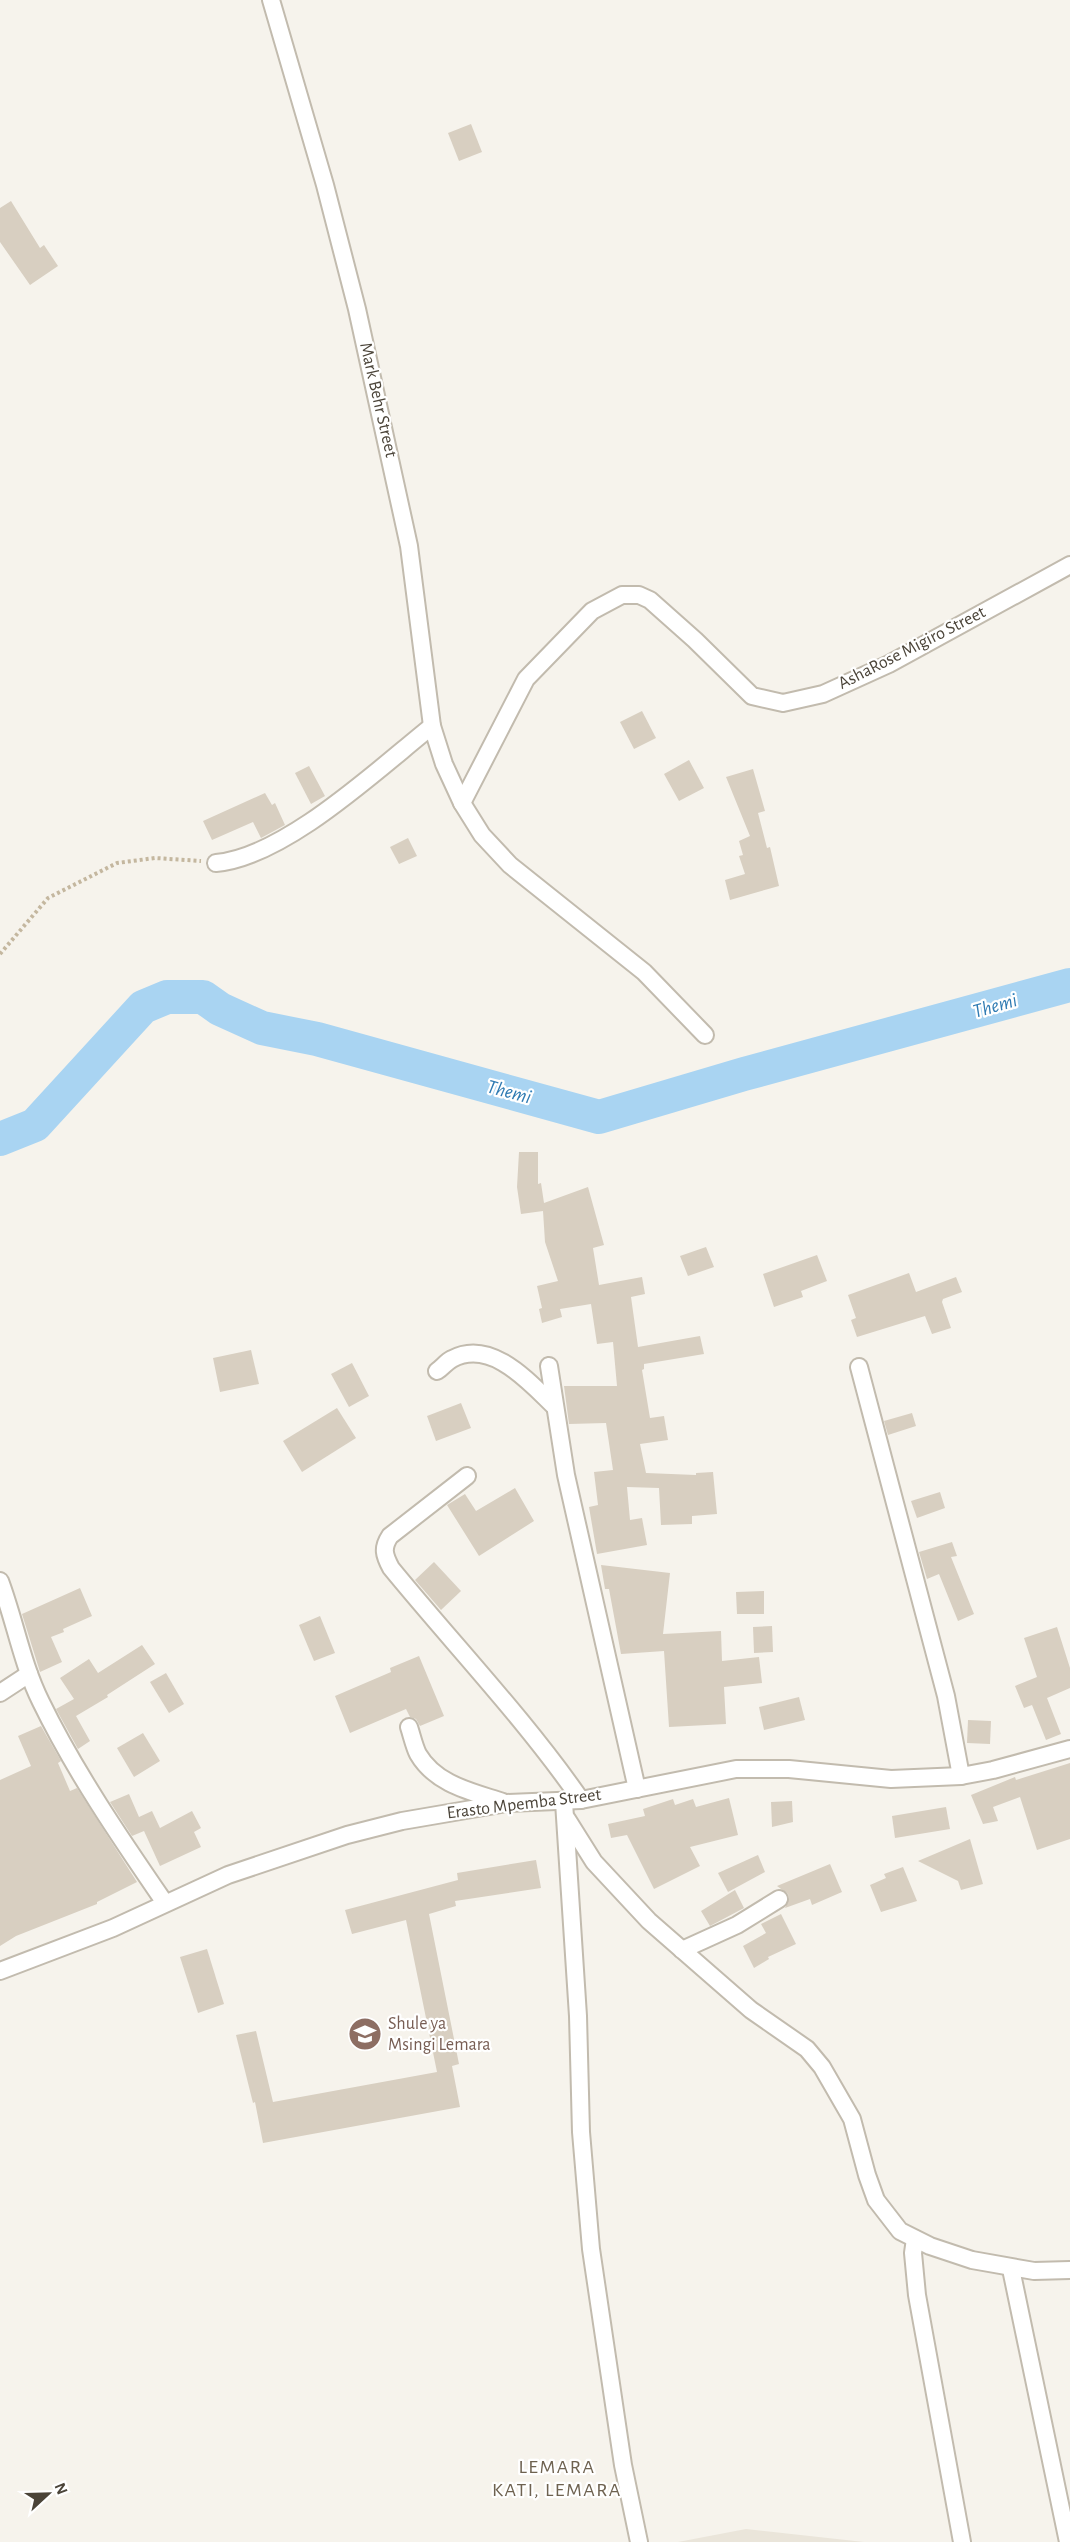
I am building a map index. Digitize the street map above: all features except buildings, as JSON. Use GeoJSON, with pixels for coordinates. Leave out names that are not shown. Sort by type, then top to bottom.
{"type":"FeatureCollection","features":[{"type":"Feature","properties":{"kind":"street","name":"Mark Behr Street"},"geometry":{"type":"LineString","coordinates":[[271,0],[328,196],[387,441],[409,546],[432,726],[444,764],[462,803],[482,835],[510,865],[644,972],[705,1035]]}},
{"type":"Feature","properties":{"kind":"street","name":"AshaRose Migiro Street"},"geometry":{"type":"LineString","coordinates":[[462,803],[526,679],[592,611],[622,595],[639,595],[650,600],[752,696],[783,703],[823,694],[889,664],[1070,565]]}},
{"type":"Feature","properties":{"kind":"street"},"geometry":{"type":"LineString","coordinates":[[216,863],[233,861],[293,833],[351,791],[432,726]]}},
{"type":"Feature","properties":{"kind":"street"},"geometry":{"type":"LineString","coordinates":[[437,1371],[452,1359],[476,1353],[494,1359],[516,1371],[554,1406]]}},
{"type":"Feature","properties":{"kind":"street"},"geometry":{"type":"LineString","coordinates":[[549,1366],[554,1406],[576,1522],[637,1789]]}},
{"type":"Feature","properties":{"kind":"street"},"geometry":{"type":"LineString","coordinates":[[859,1366],[946,1696],[961,1776]]}},
{"type":"Feature","properties":{"kind":"street"},"geometry":{"type":"LineString","coordinates":[[467,1476],[390,1536],[385,1544],[384,1556],[391,1568],[448,1638],[557,1766],[581,1800]]}},
{"type":"Feature","properties":{"kind":"street"},"geometry":{"type":"LineString","coordinates":[[0,1581],[29,1674],[54,1727],[126,1846],[165,1903]]}},
{"type":"Feature","properties":{"kind":"street"},"geometry":{"type":"LineString","coordinates":[[0,1692],[29,1674]]}},
{"type":"Feature","properties":{"kind":"street"},"geometry":{"type":"LineString","coordinates":[[409,1727],[418,1754],[437,1774],[452,1785],[507,1803]]}},
{"type":"Feature","properties":{"kind":"street","name":"Erasto Mpemba Street"},"geometry":{"type":"LineString","coordinates":[[0,1971],[66,1947],[228,1875],[347,1835],[402,1821],[507,1803],[565,1810],[581,1800],[706,1773],[761,1767],[891,1779],[961,1776],[993,1770],[1070,1749]]}},
{"type":"Feature","properties":{"kind":"street"},"geometry":{"type":"LineString","coordinates":[[565,1810],[601,1870],[649,1921],[751,2010],[807,2049],[822,2067],[852,2119],[876,2200],[900,2230],[915,2240],[972,2260],[1011,2269],[1070,2270]]}},
{"type":"Feature","properties":{"kind":"street"},"geometry":{"type":"LineString","coordinates":[[565,1810],[578,2026],[581,2132],[591,2249],[623,2465],[639,2542]]}},
{"type":"Feature","properties":{"kind":"street"},"geometry":{"type":"LineString","coordinates":[[682,1950],[737,1925],[779,1899]]}},
{"type":"Feature","properties":{"kind":"street"},"geometry":{"type":"LineString","coordinates":[[915,2240],[913,2253],[917,2295],[962,2542]]}},
{"type":"Feature","properties":{"kind":"street"},"geometry":{"type":"LineString","coordinates":[[1011,2269],[1068,2542]]}},
{"type":"Feature","properties":{"kind":"path"},"geometry":{"type":"LineString","coordinates":[[0,954],[48,898],[117,863],[155,858],[216,863]]}},
{"type":"Feature","properties":{"kind":"shaded area"},"geometry":{"type":"Polygon","coordinates":[[[746,2529],[864,2542],[678,2542],[746,2529]]]}},
{"type":"Feature","properties":{"kind":"waterway","name":"Themi"},"geometry":{"type":"LineString","coordinates":[[0,1139],[35,1125],[143,1007],[167,997],[203,997],[220,1009],[262,1028],[317,1039],[599,1117],[744,1074],[1070,985]]}},
{"type":"Feature","properties":{"kind":"place","name":"Shule ya Msingi Lemara"},"geometry":{"type":"Point","coordinates":[365,2034]}},
{"type":"Feature","properties":{"kind":"district","name":"LEMARA KATI, LEMARA"},"geometry":{"type":"Point","coordinates":[557,2478]}}]}
